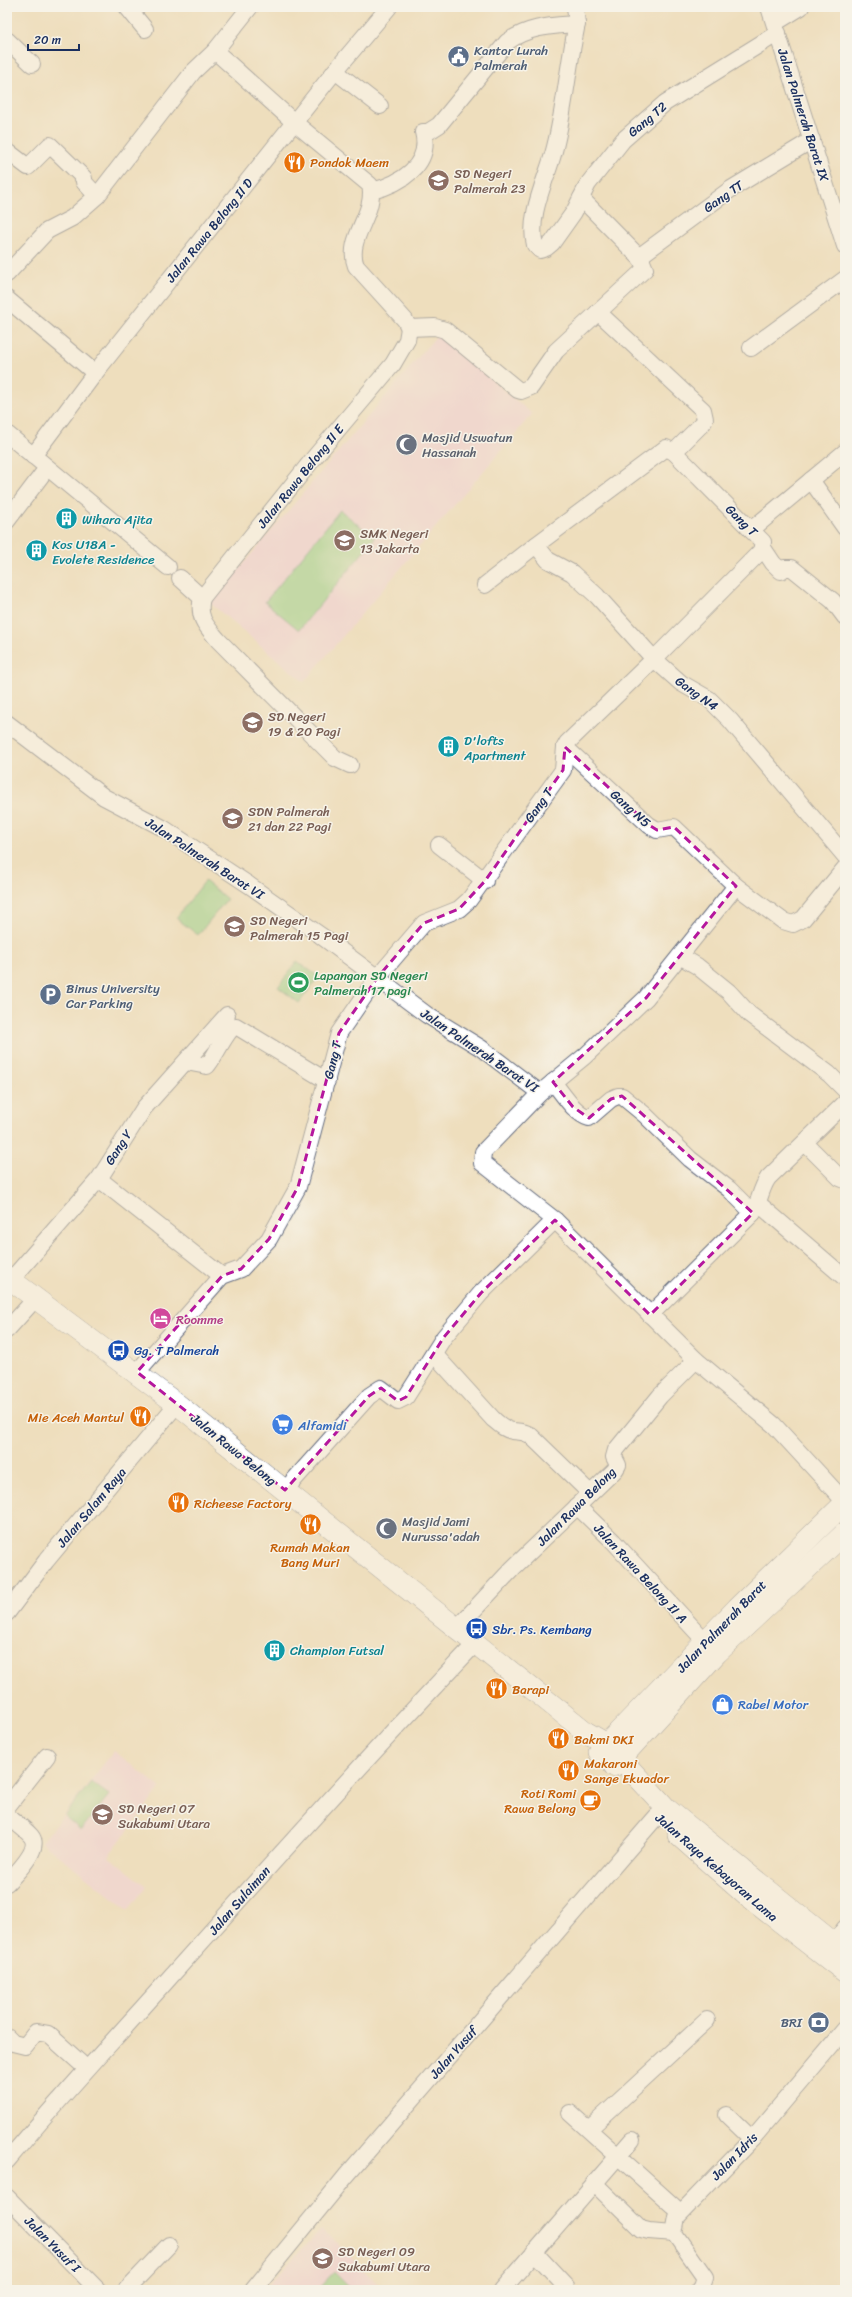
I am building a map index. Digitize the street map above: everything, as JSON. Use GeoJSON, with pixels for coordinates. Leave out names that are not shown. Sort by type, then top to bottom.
{"type":"FeatureCollection","features":[{"type":"Feature","properties":{"kind":"main road","name":"Jalan Rawa Belong"},"geometry":{"type":"LineString","coordinates":[[9,1278],[137,1372],[586,1732],[610,1755]]}},
{"type":"Feature","properties":{"kind":"main road","name":"Jalan Palmerah Barat"},"geometry":{"type":"LineString","coordinates":[[610,1755],[705,1641],[845,1502]]}},
{"type":"Feature","properties":{"kind":"main road","name":"Jalan Palmerah Barat"},"geometry":{"type":"LineString","coordinates":[[610,1755],[845,1533]]}},
{"type":"Feature","properties":{"kind":"main road","name":"Jalan Raya Kebayoran Lama"},"geometry":{"type":"LineString","coordinates":[[610,1755],[657,1816],[748,1897],[845,1972]]}},
{"type":"Feature","properties":{"kind":"main road","name":"Jalan Raya Kebayoran Lama"},"geometry":{"type":"LineString","coordinates":[[610,1755],[667,1809],[841,1941]]}},
{"type":"Feature","properties":{"kind":"street"},"geometry":{"type":"LineString","coordinates":[[127,7],[145,29]]}},
{"type":"Feature","properties":{"kind":"street"},"geometry":{"type":"LineString","coordinates":[[7,274],[42,236],[55,225],[72,218],[97,196],[194,72],[215,51],[250,7]]}},
{"type":"Feature","properties":{"kind":"street","name":"Jalan Rawa Belong II D"},"geometry":{"type":"LineString","coordinates":[[33,456],[95,372],[335,71],[389,7]]}},
{"type":"Feature","properties":{"kind":"street"},"geometry":{"type":"LineString","coordinates":[[372,191],[393,185],[412,172],[419,163],[425,147],[423,132],[428,132],[438,125],[507,42],[519,33],[530,29],[577,24],[575,7]]}},
{"type":"Feature","properties":{"kind":"street","name":"Jalan Palmerah Barat IX"},"geometry":{"type":"LineString","coordinates":[[769,7],[777,28],[845,246]]}},
{"type":"Feature","properties":{"kind":"street","name":"Gang T2"},"geometry":{"type":"LineString","coordinates":[[577,24],[555,147],[538,204],[534,230],[534,243],[538,249],[546,248],[552,243],[574,212],[588,184],[623,140],[665,103],[777,28],[801,7]]}},
{"type":"Feature","properties":{"kind":"street"},"geometry":{"type":"LineString","coordinates":[[7,40],[32,64]]}},
{"type":"Feature","properties":{"kind":"street"},"geometry":{"type":"LineString","coordinates":[[215,51],[295,123],[366,180],[370,185],[372,191],[372,201],[356,240],[353,258],[356,266],[405,320],[409,328],[435,327],[445,330],[521,391],[531,387],[556,351],[644,272],[642,259],[581,198]]}},
{"type":"Feature","properties":{"kind":"street"},"geometry":{"type":"LineString","coordinates":[[335,71],[380,106]]}},
{"type":"Feature","properties":{"kind":"street","name":"Gang TT"},"geometry":{"type":"LineString","coordinates":[[642,259],[644,253],[731,189],[812,140]]}},
{"type":"Feature","properties":{"kind":"street"},"geometry":{"type":"LineString","coordinates":[[7,151],[26,167],[30,165],[50,145],[84,178],[84,182],[97,196]]}},
{"type":"Feature","properties":{"kind":"street"},"geometry":{"type":"LineString","coordinates":[[751,348],[845,279]]}},
{"type":"Feature","properties":{"kind":"street"},"geometry":{"type":"LineString","coordinates":[[7,299],[95,372]]}},
{"type":"Feature","properties":{"kind":"street"},"geometry":{"type":"LineString","coordinates":[[485,585],[666,448],[674,452],[703,423],[705,419],[703,410],[598,312]]}},
{"type":"Feature","properties":{"kind":"street","name":"Jalan Rawa Belong II E"},"geometry":{"type":"LineString","coordinates":[[202,598],[313,459],[392,364],[408,340],[409,328]]}},
{"type":"Feature","properties":{"kind":"street"},"geometry":{"type":"LineString","coordinates":[[7,434],[168,567]]}},
{"type":"Feature","properties":{"kind":"street","name":"Gang T"},"geometry":{"type":"LineString","coordinates":[[137,1372],[222,1276],[241,1269],[269,1239],[298,1187],[339,1033],[374,975],[424,923],[459,910],[485,881],[563,770],[565,747],[763,548],[762,540],[674,452]]}},
{"type":"Feature","properties":{"kind":"street"},"geometry":{"type":"LineString","coordinates":[[751,530],[845,452]]}},
{"type":"Feature","properties":{"kind":"street"},"geometry":{"type":"LineString","coordinates":[[7,521],[47,468]]}},
{"type":"Feature","properties":{"kind":"street"},"geometry":{"type":"LineString","coordinates":[[811,480],[845,528]]}},
{"type":"Feature","properties":{"kind":"street","name":"Gang N4"},"geometry":{"type":"LineString","coordinates":[[536,545],[548,560],[572,573],[597,596],[654,659],[690,690],[709,699],[730,720],[845,856]]}},
{"type":"Feature","properties":{"kind":"street"},"geometry":{"type":"LineString","coordinates":[[763,548],[773,563],[781,571],[784,568],[792,568],[833,601],[845,617]]}},
{"type":"Feature","properties":{"kind":"street"},"geometry":{"type":"LineString","coordinates":[[180,578],[202,598],[200,607],[204,624],[335,758],[350,765]]}},
{"type":"Feature","properties":{"kind":"street","name":"Jalan Palmerah Barat VI"},"geometry":{"type":"LineString","coordinates":[[7,723],[104,797],[163,828],[288,912],[433,1018],[481,1048],[540,1093],[646,998],[736,886]]}},
{"type":"Feature","properties":{"kind":"street","name":"Gang N5"},"geometry":{"type":"LineString","coordinates":[[565,747],[649,825],[657,830],[674,827],[736,886]]}},
{"type":"Feature","properties":{"kind":"street"},"geometry":{"type":"LineString","coordinates":[[439,845],[485,881]]}},
{"type":"Feature","properties":{"kind":"street"},"geometry":{"type":"LineString","coordinates":[[736,886],[783,921],[793,924],[803,919],[845,868]]}},
{"type":"Feature","properties":{"kind":"street"},"geometry":{"type":"LineString","coordinates":[[680,956],[697,966],[729,992],[749,1014],[829,1074],[845,1090]]}},
{"type":"Feature","properties":{"kind":"street","name":"Gang Y"},"geometry":{"type":"LineString","coordinates":[[9,1278],[99,1179],[144,1108],[227,1015]]}},
{"type":"Feature","properties":{"kind":"street"},"geometry":{"type":"LineString","coordinates":[[186,1062],[207,1066],[212,1061],[230,1030],[236,1026],[327,1081]]}},
{"type":"Feature","properties":{"kind":"street"},"geometry":{"type":"LineString","coordinates":[[553,1082],[573,1107],[583,1116],[589,1118],[611,1099],[622,1096],[655,1124],[690,1159],[756,1208],[845,1278]]}},
{"type":"Feature","properties":{"kind":"street"},"geometry":{"type":"LineString","coordinates":[[540,1093],[483,1152],[481,1157],[482,1163],[555,1220],[696,1360],[774,1425],[845,1502]]}},
{"type":"Feature","properties":{"kind":"street"},"geometry":{"type":"LineString","coordinates":[[650,1314],[756,1208],[760,1191],[768,1178],[845,1103]]}},
{"type":"Feature","properties":{"kind":"street"},"geometry":{"type":"LineString","coordinates":[[805,1143],[840,1178],[845,1180]]}},
{"type":"Feature","properties":{"kind":"street"},"geometry":{"type":"LineString","coordinates":[[99,1179],[222,1276]]}},
{"type":"Feature","properties":{"kind":"street"},"geometry":{"type":"LineString","coordinates":[[285,1490],[369,1396],[381,1388],[398,1402],[406,1397],[444,1337],[481,1293],[555,1220]]}},
{"type":"Feature","properties":{"kind":"street"},"geometry":{"type":"LineString","coordinates":[[7,1330],[36,1298]]}},
{"type":"Feature","properties":{"kind":"street"},"geometry":{"type":"LineString","coordinates":[[434,1354],[493,1419],[502,1427],[512,1431],[524,1431],[530,1435],[590,1494]]}},
{"type":"Feature","properties":{"kind":"street","name":"Jalan Rawa Belong"},"geometry":{"type":"LineString","coordinates":[[457,1628],[513,1568],[618,1467],[614,1457],[616,1450],[660,1396],[696,1360]]}},
{"type":"Feature","properties":{"kind":"street","name":"Jalan Salam Raya"},"geometry":{"type":"LineString","coordinates":[[7,1613],[46,1561],[177,1404]]}},
{"type":"Feature","properties":{"kind":"street","name":"Jalan Rawa Belong II A"},"geometry":{"type":"LineString","coordinates":[[577,1506],[613,1541],[705,1641]]}},
{"type":"Feature","properties":{"kind":"street","name":"Jalan Sulaiman"},"geometry":{"type":"LineString","coordinates":[[7,2162],[86,2068],[138,2014],[327,1802],[475,1644]]}},
{"type":"Feature","properties":{"kind":"street"},"geometry":{"type":"LineString","coordinates":[[7,1807],[47,1756]]}},
{"type":"Feature","properties":{"kind":"street"},"geometry":{"type":"LineString","coordinates":[[7,1816],[32,1837],[34,1846],[30,1856],[7,1883]]}},
{"type":"Feature","properties":{"kind":"street","name":"Jalan Yusuf"},"geometry":{"type":"LineString","coordinates":[[254,2290],[346,2176],[657,1816]]}},
{"type":"Feature","properties":{"kind":"street"},"geometry":{"type":"LineString","coordinates":[[589,2129],[707,2020]]}},
{"type":"Feature","properties":{"kind":"street","name":"Jalan Idris"},"geometry":{"type":"LineString","coordinates":[[674,2233],[675,2222],[680,2212],[752,2139],[845,2029]]}},
{"type":"Feature","properties":{"kind":"street"},"geometry":{"type":"LineString","coordinates":[[7,2037],[13,2043],[25,2046],[36,2032],[43,2032],[86,2068]]}},
{"type":"Feature","properties":{"kind":"street"},"geometry":{"type":"LineString","coordinates":[[570,2113],[618,2154],[680,2212]]}},
{"type":"Feature","properties":{"kind":"street"},"geometry":{"type":"LineString","coordinates":[[727,2115],[752,2139]]}},
{"type":"Feature","properties":{"kind":"street"},"geometry":{"type":"LineString","coordinates":[[506,2288],[534,2252],[618,2154],[632,2140]]}},
{"type":"Feature","properties":{"kind":"street"},"geometry":{"type":"LineString","coordinates":[[594,2183],[641,2229],[649,2232],[674,2233],[705,2277],[699,2290]]}},
{"type":"Feature","properties":{"kind":"street","name":"Jalan Yusuf I"},"geometry":{"type":"LineString","coordinates":[[7,2197],[98,2290]]}},
{"type":"Feature","properties":{"kind":"street"},"geometry":{"type":"LineString","coordinates":[[126,2290],[169,2245]]}},
{"type":"Feature","properties":{"kind":"street"},"geometry":{"type":"LineString","coordinates":[[534,2252],[566,2286]]}},
{"type":"Feature","properties":{"kind":"highlighted area"},"geometry":{"type":"Polygon","coordinates":[[[565,747],[649,825],[657,830],[674,827],[736,886],[646,998],[553,1082],[573,1107],[589,1118],[611,1099],[622,1096],[753,1213],[650,1315],[555,1220],[481,1293],[444,1337],[406,1397],[398,1401],[381,1388],[369,1396],[285,1490],[137,1372],[222,1276],[241,1269],[269,1239],[298,1187],[339,1033],[377,978],[424,923],[459,909],[485,881],[563,770],[565,747]]]}},
{"type":"Feature","properties":{"kind":"shaded area","name":"SMK Negeri 13 Jakarta"},"geometry":{"type":"Polygon","coordinates":[[[438,334],[532,414],[304,682],[210,603],[438,334]]]}},
{"type":"Feature","properties":{"kind":"shaded area","name":"SD Negeri 07 Sukabumi Utara"},"geometry":{"type":"Polygon","coordinates":[[[114,1751],[161,1788],[108,1856],[147,1886],[128,1910],[42,1842],[114,1751]]]}},
{"type":"Feature","properties":{"kind":"shaded area","name":"SD Negeri 09 Sukabumi Utara"},"geometry":{"type":"Polygon","coordinates":[[[322,2229],[382,2287],[379,2290],[263,2290],[322,2229]]]}},
{"type":"Feature","properties":{"kind":"green space"},"geometry":{"type":"Polygon","coordinates":[[[340,510],[375,538],[299,630],[265,602],[340,510]]]}},
{"type":"Feature","properties":{"kind":"green space"},"geometry":{"type":"Polygon","coordinates":[[[205,881],[227,899],[198,935],[176,918],[205,881]]]}},
{"type":"Feature","properties":{"kind":"green space","name":"Lapangan SD Negeri Palmerah 17 pagi"},"geometry":{"type":"Polygon","coordinates":[[[297,961],[319,977],[299,1003],[278,987],[297,961]]]}},
{"type":"Feature","properties":{"kind":"green space"},"geometry":{"type":"Polygon","coordinates":[[[91,1782],[109,1795],[81,1830],[64,1816],[91,1782]]]}},
{"type":"Feature","properties":{"kind":"green space"},"geometry":{"type":"Polygon","coordinates":[[[334,2272],[349,2287],[346,2290],[317,2290],[334,2272]]]}},
{"type":"Feature","properties":{"kind":"place","name":"Kantor Lurah Palmerah"},"geometry":{"type":"Point","coordinates":[459,57]}},
{"type":"Feature","properties":{"kind":"place","name":"Pondok Maem"},"geometry":{"type":"Point","coordinates":[295,162]}},
{"type":"Feature","properties":{"kind":"place","name":"SD Negeri Palmerah 23"},"geometry":{"type":"Point","coordinates":[439,180]}},
{"type":"Feature","properties":{"kind":"place","name":"Masjid Uswatun Hassanah"},"geometry":{"type":"Point","coordinates":[406,444]}},
{"type":"Feature","properties":{"kind":"place","name":"Wihara Ajita"},"geometry":{"type":"Point","coordinates":[67,519]}},
{"type":"Feature","properties":{"kind":"place","name":"SMK Negeri 13 Jakarta"},"geometry":{"type":"Point","coordinates":[344,540]}},
{"type":"Feature","properties":{"kind":"place","name":"Kos U18A - Evolete Residence"},"geometry":{"type":"Point","coordinates":[36,551]}},
{"type":"Feature","properties":{"kind":"place","name":"SD Negeri 19 & 20 Pagi"},"geometry":{"type":"Point","coordinates":[253,723]}},
{"type":"Feature","properties":{"kind":"place","name":"D'lofts Apartment"},"geometry":{"type":"Point","coordinates":[448,747]}},
{"type":"Feature","properties":{"kind":"place","name":"SDN Palmerah 21 dan 22 Pagi"},"geometry":{"type":"Point","coordinates":[232,818]}},
{"type":"Feature","properties":{"kind":"place","name":"SD Negeri Palmerah 15 Pagi"},"geometry":{"type":"Point","coordinates":[235,927]}},
{"type":"Feature","properties":{"kind":"place","name":"Lapangan SD Negeri Palmerah 17 pagi"},"geometry":{"type":"Point","coordinates":[298,982]}},
{"type":"Feature","properties":{"kind":"place","name":"Binus University Car Parking"},"geometry":{"type":"Point","coordinates":[51,995]}},
{"type":"Feature","properties":{"kind":"place","name":"Roomme"},"geometry":{"type":"Point","coordinates":[160,1319]}},
{"type":"Feature","properties":{"kind":"place","name":"Gg. T Palmerah"},"geometry":{"type":"Point","coordinates":[119,1350]}},
{"type":"Feature","properties":{"kind":"place","name":"Mie Aceh Mantul"},"geometry":{"type":"Point","coordinates":[140,1417]}},
{"type":"Feature","properties":{"kind":"place","name":"Alfamidi"},"geometry":{"type":"Point","coordinates":[283,1425]}},
{"type":"Feature","properties":{"kind":"place","name":"Richeese Factory"},"geometry":{"type":"Point","coordinates":[179,1503]}},
{"type":"Feature","properties":{"kind":"place","name":"Rumah Makan Bang Muri"},"geometry":{"type":"Point","coordinates":[310,1525]}},
{"type":"Feature","properties":{"kind":"place","name":"Masjid Jami Nurussa'adah"},"geometry":{"type":"Point","coordinates":[386,1528]}},
{"type":"Feature","properties":{"kind":"place","name":"Sbr. Ps. Kembang"},"geometry":{"type":"Point","coordinates":[477,1629]}},
{"type":"Feature","properties":{"kind":"place","name":"Champion Futsal"},"geometry":{"type":"Point","coordinates":[274,1650]}},
{"type":"Feature","properties":{"kind":"place","name":"Barapi"},"geometry":{"type":"Point","coordinates":[496,1689]}},
{"type":"Feature","properties":{"kind":"place","name":"Rabel Motor"},"geometry":{"type":"Point","coordinates":[723,1704]}},
{"type":"Feature","properties":{"kind":"place","name":"Bakmi DKI"},"geometry":{"type":"Point","coordinates":[558,1739]}},
{"type":"Feature","properties":{"kind":"place","name":"Makaroni Sange Ekuador"},"geometry":{"type":"Point","coordinates":[569,1770]}},
{"type":"Feature","properties":{"kind":"place","name":"Roti Romi Rawa Belong"},"geometry":{"type":"Point","coordinates":[591,1800]}},
{"type":"Feature","properties":{"kind":"place","name":"SD Negeri 07 Sukabumi Utara"},"geometry":{"type":"Point","coordinates":[102,1815]}},
{"type":"Feature","properties":{"kind":"place","name":"BRI"},"geometry":{"type":"Point","coordinates":[818,2022]}},
{"type":"Feature","properties":{"kind":"place","name":"SD Negeri 09 Sukabumi Utara"},"geometry":{"type":"Point","coordinates":[323,2258]}}]}
